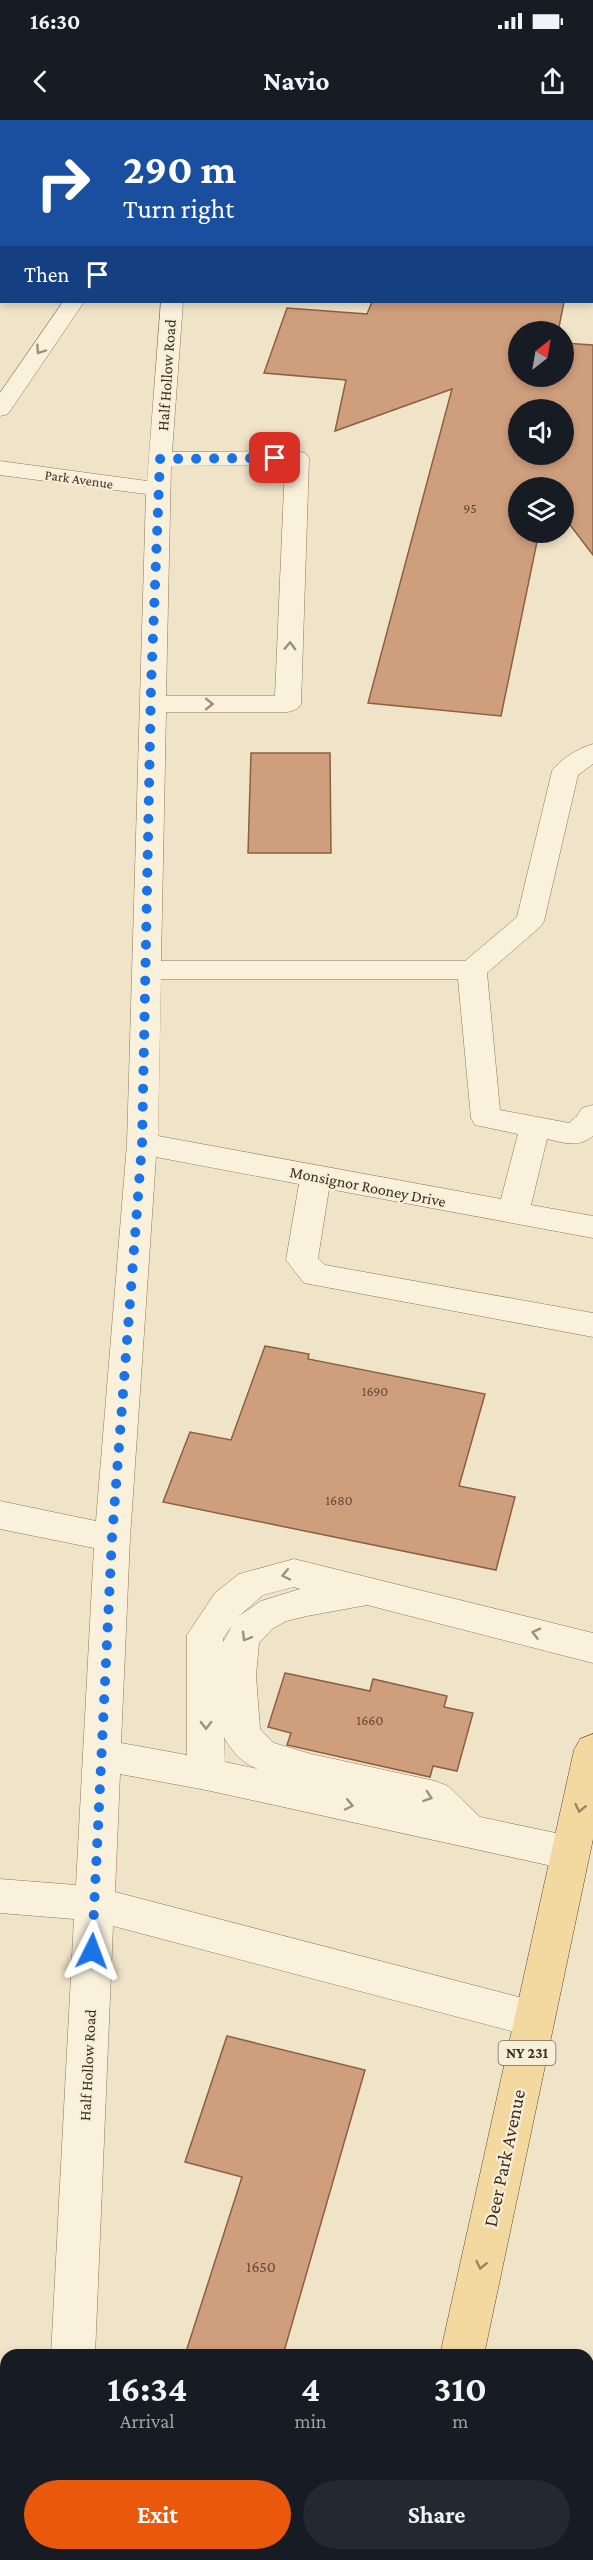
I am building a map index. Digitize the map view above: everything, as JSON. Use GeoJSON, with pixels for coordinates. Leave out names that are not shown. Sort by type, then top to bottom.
{"type":"FeatureCollection","features":[{"type":"Feature","properties":{"kind":"main road","name":"Deer Park Avenue"},"geometry":{"type":"LineString","coordinates":[[463,2349],[593,1750]]}},
{"type":"Feature","properties":{"kind":"street"},"geometry":{"type":"LineString","coordinates":[[0,410],[72,303]]}},
{"type":"Feature","properties":{"kind":"street","name":"Half Hollow Road"},"geometry":{"type":"LineString","coordinates":[[73,2349],[112,1538],[142,1144],[151,704],[159,474],[172,303]]}},
{"type":"Feature","properties":{"kind":"street","name":"Park Avenue"},"geometry":{"type":"LineString","coordinates":[[0,468],[159,474],[297,458],[288,704],[151,704]]}},
{"type":"Feature","properties":{"kind":"street"},"geometry":{"type":"LineString","coordinates":[[146,970],[472,970],[530,921],[565,771],[593,752]]}},
{"type":"Feature","properties":{"kind":"street"},"geometry":{"type":"LineString","coordinates":[[472,970],[486,1118],[575,1134],[591,1121],[593,1115]]}},
{"type":"Feature","properties":{"kind":"street"},"geometry":{"type":"LineString","coordinates":[[513,1213],[535,1127]]}},
{"type":"Feature","properties":{"kind":"street","name":"Monsignor Rooney Drive"},"geometry":{"type":"LineString","coordinates":[[142,1144],[593,1227]]}},
{"type":"Feature","properties":{"kind":"street"},"geometry":{"type":"LineString","coordinates":[[316,1176],[302,1260],[315,1275],[593,1325]]}},
{"type":"Feature","properties":{"kind":"street"},"geometry":{"type":"LineString","coordinates":[[0,1515],[112,1538]]}},
{"type":"Feature","properties":{"kind":"street"},"geometry":{"type":"LineString","coordinates":[[206,1774],[205,1635],[228,1603],[252,1584],[294,1573],[593,1648]]}},
{"type":"Feature","properties":{"kind":"street"},"geometry":{"type":"LineString","coordinates":[[375,1592],[285,1606],[255,1623],[241,1641],[238,1663],[242,1735],[262,1755],[311,1770],[435,1797],[469,1831]]}},
{"type":"Feature","properties":{"kind":"street"},"geometry":{"type":"LineString","coordinates":[[102,1755],[206,1774],[570,1853]]}},
{"type":"Feature","properties":{"kind":"street"},"geometry":{"type":"LineString","coordinates":[[0,1896],[94,1904],[534,2019]]}},
{"type":"Feature","properties":{"kind":"building"},"geometry":{"type":"Polygon","coordinates":[[[372,303],[564,303],[560,321],[508,321],[508,387],[574,387],[574,344],[593,345],[593,555],[574,530],[574,477],[508,477],[508,543],[537,543],[501,716],[368,703],[452,389],[335,431],[346,380],[264,373],[287,308],[367,314],[372,303]]]}},
{"type":"Feature","properties":{"kind":"building"},"geometry":{"type":"Polygon","coordinates":[[[251,753],[330,753],[331,853],[248,853],[251,753]]]}},
{"type":"Feature","properties":{"kind":"building"},"geometry":{"type":"Polygon","coordinates":[[[265,1346],[309,1354],[308,1359],[485,1394],[459,1486],[515,1497],[496,1570],[163,1502],[190,1432],[231,1440],[265,1346]]]}},
{"type":"Feature","properties":{"kind":"building"},"geometry":{"type":"Polygon","coordinates":[[[285,1673],[370,1691],[373,1679],[447,1696],[444,1707],[473,1713],[457,1771],[433,1766],[430,1777],[287,1745],[291,1733],[268,1727],[285,1673]]]}},
{"type":"Feature","properties":{"kind":"building"},"geometry":{"type":"Polygon","coordinates":[[[227,2036],[365,2070],[285,2349],[187,2349],[242,2177],[185,2162],[227,2036]]]}},
{"type":"Feature","properties":{"kind":"route"},"geometry":{"type":"LineString","coordinates":[[92,1951],[112,1538],[142,1144],[151,687],[160,459],[275,458]]}}]}
